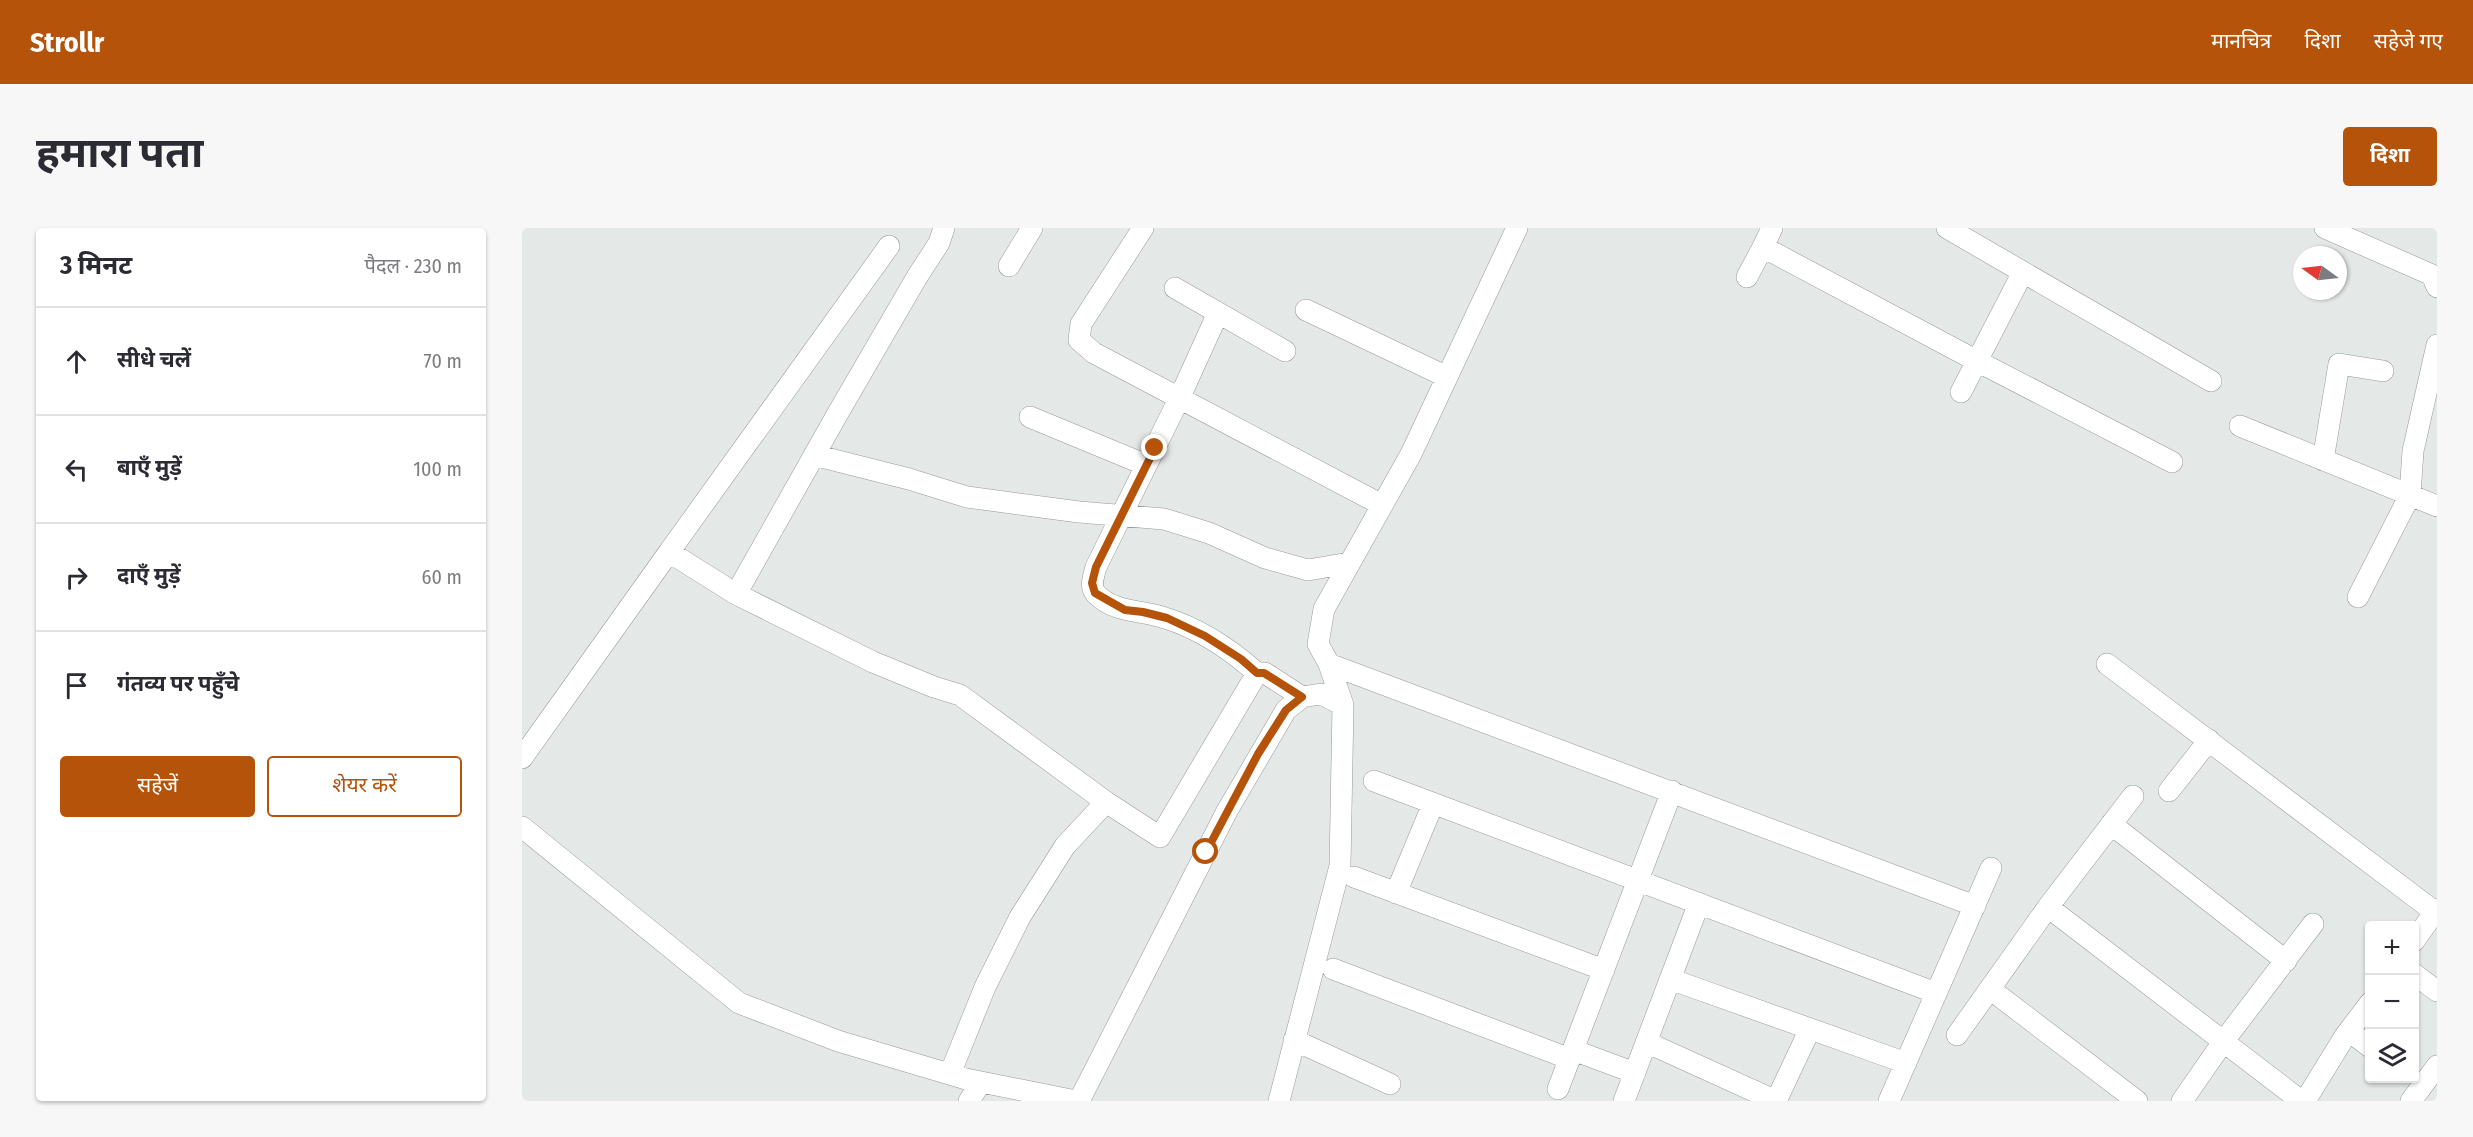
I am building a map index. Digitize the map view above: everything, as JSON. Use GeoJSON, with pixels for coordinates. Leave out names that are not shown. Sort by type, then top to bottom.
{"type":"FeatureCollection","features":[{"type":"Feature","properties":{"kind":"street"},"geometry":{"type":"LineString","coordinates":[[736,594],[917,277],[939,243],[944,228]]}},
{"type":"Feature","properties":{"kind":"street"},"geometry":{"type":"LineString","coordinates":[[1009,266],[1032,228]]}},
{"type":"Feature","properties":{"kind":"street"},"geometry":{"type":"LineString","coordinates":[[1143,228],[1082,324],[1079,340],[1094,353],[1382,505]]}},
{"type":"Feature","properties":{"kind":"street"},"geometry":{"type":"LineString","coordinates":[[1279,1101],[1340,866],[1343,705],[1329,664],[1318,644],[1324,609],[1411,454],[1517,228]]}},
{"type":"Feature","properties":{"kind":"street"},"geometry":{"type":"LineString","coordinates":[[1947,228],[2211,381]]}},
{"type":"Feature","properties":{"kind":"street"},"geometry":{"type":"LineString","coordinates":[[2325,228],[2432,275],[2437,287]]}},
{"type":"Feature","properties":{"kind":"street"},"geometry":{"type":"LineString","coordinates":[[1747,278],[1767,237],[1977,361],[2172,462]]}},
{"type":"Feature","properties":{"kind":"street"},"geometry":{"type":"LineString","coordinates":[[522,758],[889,246]]}},
{"type":"Feature","properties":{"kind":"street"},"geometry":{"type":"LineString","coordinates":[[1961,392],[2023,272]]}},
{"type":"Feature","properties":{"kind":"street"},"geometry":{"type":"LineString","coordinates":[[1175,288],[1285,351]]}},
{"type":"Feature","properties":{"kind":"street"},"geometry":{"type":"LineString","coordinates":[[1306,310],[1447,377]]}},
{"type":"Feature","properties":{"kind":"street"},"geometry":{"type":"LineString","coordinates":[[1218,313],[1179,399],[1096,567],[1092,583],[1095,593],[1125,610],[1167,618],[1195,632],[1241,659],[1257,673],[1264,673],[1302,697]]}},
{"type":"Feature","properties":{"kind":"street"},"geometry":{"type":"LineString","coordinates":[[2358,597],[2410,495],[2413,451],[2437,345]]}},
{"type":"Feature","properties":{"kind":"street"},"geometry":{"type":"LineString","coordinates":[[2324,460],[2339,364],[2383,371]]}},
{"type":"Feature","properties":{"kind":"street"},"geometry":{"type":"LineString","coordinates":[[1030,417],[1146,465]]}},
{"type":"Feature","properties":{"kind":"street"},"geometry":{"type":"LineString","coordinates":[[2240,426],[2437,506]]}},
{"type":"Feature","properties":{"kind":"street"},"geometry":{"type":"LineString","coordinates":[[814,456],[909,479],[966,497],[1164,519],[1209,532],[1264,558],[1308,570],[1349,564]]}},
{"type":"Feature","properties":{"kind":"street"},"geometry":{"type":"LineString","coordinates":[[669,552],[736,594],[873,662],[960,695],[1106,802],[1160,837],[1257,673]]}},
{"type":"Feature","properties":{"kind":"street"},"geometry":{"type":"LineString","coordinates":[[1329,664],[1975,906]]}},
{"type":"Feature","properties":{"kind":"street"},"geometry":{"type":"LineString","coordinates":[[2107,664],[2436,910],[2419,934]]}},
{"type":"Feature","properties":{"kind":"street"},"geometry":{"type":"LineString","coordinates":[[522,826],[739,1003],[838,1041],[950,1074],[1078,1101],[1253,764],[1286,710],[1302,697],[1321,694],[1343,705]]}},
{"type":"Feature","properties":{"kind":"street"},"geometry":{"type":"LineString","coordinates":[[2169,791],[2209,741]]}},
{"type":"Feature","properties":{"kind":"street"},"geometry":{"type":"LineString","coordinates":[[1374,781],[1936,993]]}},
{"type":"Feature","properties":{"kind":"street"},"geometry":{"type":"LineString","coordinates":[[1558,1089],[1672,791]]}},
{"type":"Feature","properties":{"kind":"street"},"geometry":{"type":"LineString","coordinates":[[1957,1035],[2048,907],[2133,796]]}},
{"type":"Feature","properties":{"kind":"street"},"geometry":{"type":"LineString","coordinates":[[950,1074],[985,987],[1020,917],[1065,846],[1106,802]]}},
{"type":"Feature","properties":{"kind":"street"},"geometry":{"type":"LineString","coordinates":[[1396,893],[1433,804]]}},
{"type":"Feature","properties":{"kind":"street"},"geometry":{"type":"LineString","coordinates":[[2111,824],[2286,961]]}},
{"type":"Feature","properties":{"kind":"street"},"geometry":{"type":"LineString","coordinates":[[1889,1101],[1991,868]]}},
{"type":"Feature","properties":{"kind":"street"},"geometry":{"type":"LineString","coordinates":[[1354,877],[1604,970]]}},
{"type":"Feature","properties":{"kind":"street"},"geometry":{"type":"LineString","coordinates":[[1624,1101],[1699,903]]}},
{"type":"Feature","properties":{"kind":"street"},"geometry":{"type":"LineString","coordinates":[[2048,907],[2303,1101],[2365,1010]]}},
{"type":"Feature","properties":{"kind":"street"},"geometry":{"type":"LineString","coordinates":[[2182,1101],[2223,1042],[2313,924]]}},
{"type":"Feature","properties":{"kind":"street"},"geometry":{"type":"LineString","coordinates":[[1333,969],[1572,1054],[1635,1073]]}},
{"type":"Feature","properties":{"kind":"street"},"geometry":{"type":"LineString","coordinates":[[2416,975],[2437,991]]}},
{"type":"Feature","properties":{"kind":"street"},"geometry":{"type":"LineString","coordinates":[[1670,979],[1906,1063]]}},
{"type":"Feature","properties":{"kind":"street"},"geometry":{"type":"LineString","coordinates":[[1990,989],[2137,1101]]}},
{"type":"Feature","properties":{"kind":"street"},"geometry":{"type":"LineString","coordinates":[[1646,1042],[1776,1101],[1810,1029]]}},
{"type":"Feature","properties":{"kind":"street"},"geometry":{"type":"LineString","coordinates":[[2349,1031],[2365,1043]]}},
{"type":"Feature","properties":{"kind":"street"},"geometry":{"type":"LineString","coordinates":[[1294,1040],[1390,1084]]}},
{"type":"Feature","properties":{"kind":"street"},"geometry":{"type":"LineString","coordinates":[[2413,1089],[2437,1065]]}},
{"type":"Feature","properties":{"kind":"street"},"geometry":{"type":"LineString","coordinates":[[969,1101],[981,1082]]}},
{"type":"Feature","properties":{"kind":"route"},"geometry":{"type":"LineString","coordinates":[[1155,448],[1096,567],[1092,583],[1095,593],[1125,610],[1167,618],[1205,636],[1241,659],[1257,673],[1264,673],[1302,697],[1286,710],[1258,754],[1206,852]]}}]}
